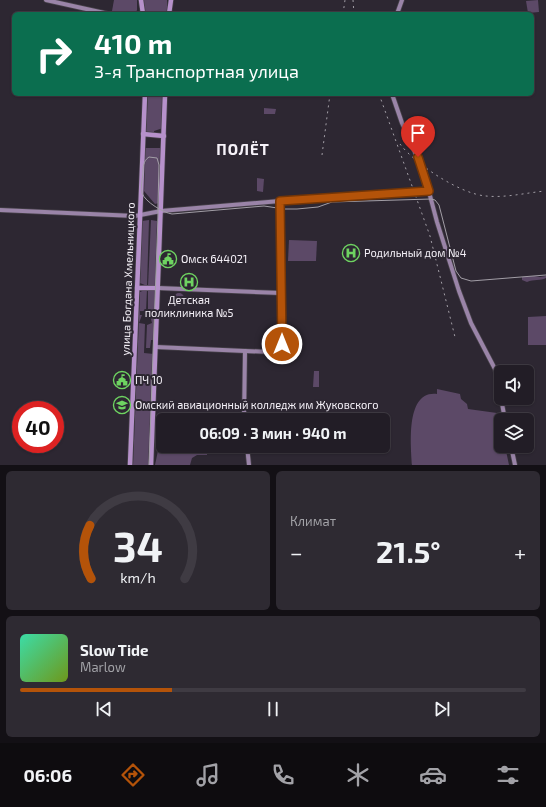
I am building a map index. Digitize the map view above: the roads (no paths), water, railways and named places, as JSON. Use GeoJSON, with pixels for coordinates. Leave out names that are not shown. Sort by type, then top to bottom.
{"type":"FeatureCollection","features":[{"type":"Feature","properties":{"kind":"main road"},"geometry":{"type":"LineString","coordinates":[[46,0],[100,12]]}},
{"type":"Feature","properties":{"kind":"main road"},"geometry":{"type":"LineString","coordinates":[[141,0],[141,12]]}},
{"type":"Feature","properties":{"kind":"main road"},"geometry":{"type":"LineString","coordinates":[[169,12],[171,0]]}},
{"type":"Feature","properties":{"kind":"main road"},"geometry":{"type":"LineString","coordinates":[[398,12],[402,0]]}},
{"type":"Feature","properties":{"kind":"main road","name":"улица Богдана Хмельницкого"},"geometry":{"type":"LineString","coordinates":[[130,465],[145,96]]}},
{"type":"Feature","properties":{"kind":"main road"},"geometry":{"type":"LineString","coordinates":[[151,465],[165,96]]}},
{"type":"Feature","properties":{"kind":"main road"},"geometry":{"type":"LineString","coordinates":[[393,96],[402,123],[424,173],[437,222],[471,323],[494,368]]}},
{"type":"Feature","properties":{"kind":"main road"},"geometry":{"type":"LineString","coordinates":[[143,134],[164,136]]}},
{"type":"Feature","properties":{"kind":"main road"},"geometry":{"type":"LineString","coordinates":[[0,210],[139,215],[161,211],[280,201],[429,191]]}},
{"type":"Feature","properties":{"kind":"main road"},"geometry":{"type":"LineString","coordinates":[[156,347],[278,352],[281,348],[280,201]]}},
{"type":"Feature","properties":{"kind":"main road"},"geometry":{"type":"LineString","coordinates":[[137,288],[281,293]]}},
{"type":"Feature","properties":{"kind":"main road"},"geometry":{"type":"LineString","coordinates":[[244,413],[245,351]]}},
{"type":"Feature","properties":{"kind":"main road"},"geometry":{"type":"LineString","coordinates":[[248,453],[249,465]]}},
{"type":"Feature","properties":{"kind":"main road"},"geometry":{"type":"LineString","coordinates":[[512,453],[515,465]]}},
{"type":"Feature","properties":{"kind":"tram line"},"geometry":{"type":"LineString","coordinates":[[149,465],[158,217],[158,216],[158,214],[158,212],[158,211],[158,210],[158,208],[158,205],[159,165],[157,158],[149,157],[144,162],[143,167],[142,193],[147,200],[155,206],[160,209],[172,214],[264,206],[297,209],[318,207],[332,202],[431,199],[435,200],[439,205],[456,271],[461,278],[471,281],[546,275]]}},
{"type":"Feature","properties":{"kind":"railway"},"geometry":{"type":"LineString","coordinates":[[343,12],[345,0]]}},
{"type":"Feature","properties":{"kind":"railway"},"geometry":{"type":"LineString","coordinates":[[353,0],[354,12]]}},
{"type":"Feature","properties":{"kind":"railway"},"geometry":{"type":"LineString","coordinates":[[322,155],[330,96]]}},
{"type":"Feature","properties":{"kind":"railway"},"geometry":{"type":"LineString","coordinates":[[380,96],[430,236],[455,337]]}},
{"type":"Feature","properties":{"kind":"railway"},"geometry":{"type":"LineString","coordinates":[[400,144],[427,169],[451,184],[475,194],[500,196],[545,191]]}},
{"type":"Feature","properties":{"kind":"place","name":"Родильный дом №4"},"geometry":{"type":"Point","coordinates":[351,253]}},
{"type":"Feature","properties":{"kind":"place","name":"Омск 644021"},"geometry":{"type":"Point","coordinates":[168,259]}},
{"type":"Feature","properties":{"kind":"place","name":"Детская поликлиника №5"},"geometry":{"type":"Point","coordinates":[189,282]}},
{"type":"Feature","properties":{"kind":"place","name":"ПЧ 10"},"geometry":{"type":"Point","coordinates":[122,380]}},
{"type":"Feature","properties":{"kind":"place","name":"Омский авиационный колледж им Жуковского"},"geometry":{"type":"Point","coordinates":[122,405]}},
{"type":"Feature","properties":{"kind":"district","name":"ПОЛЁТ"},"geometry":{"type":"Point","coordinates":[243,150]}}]}
